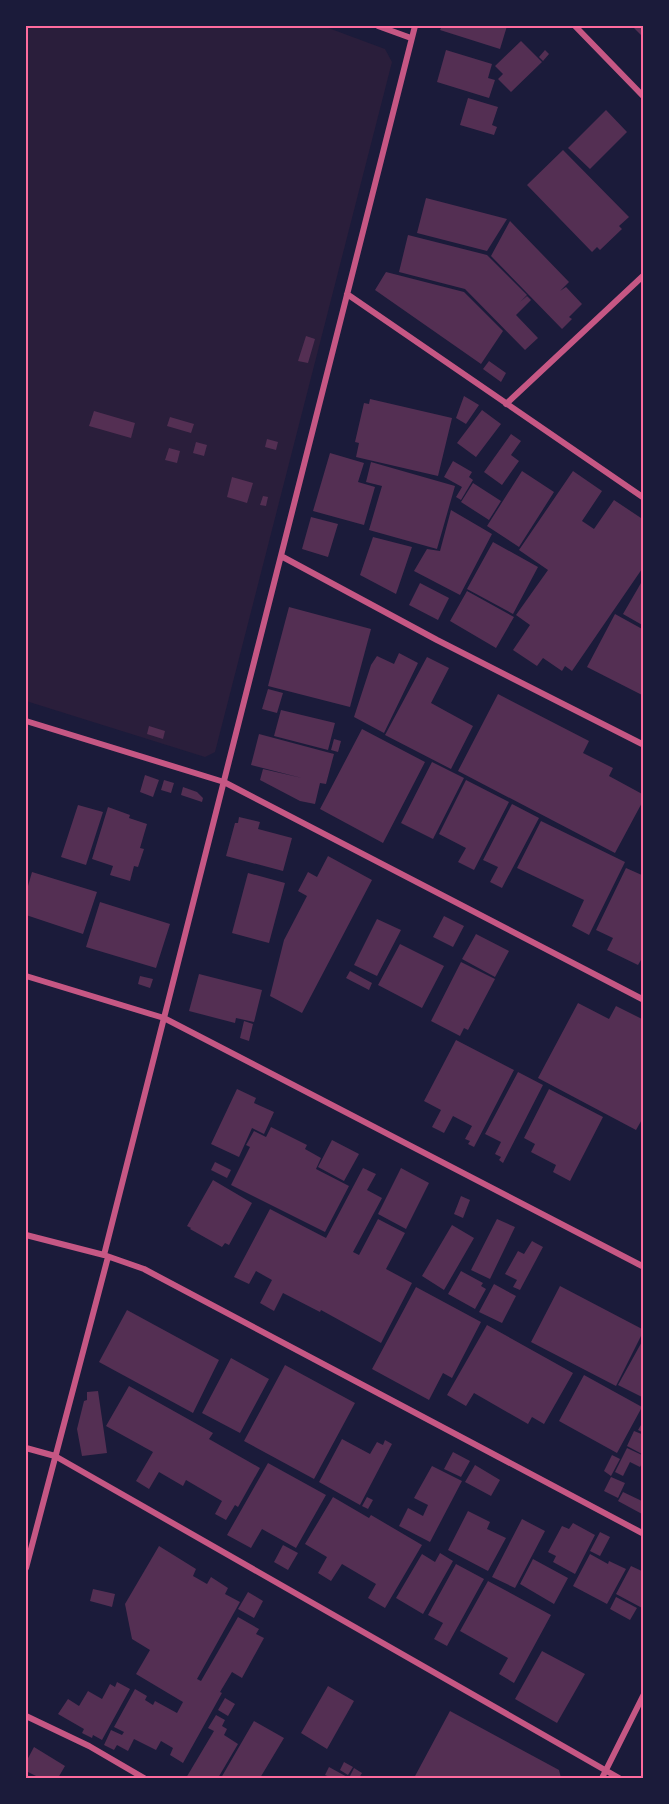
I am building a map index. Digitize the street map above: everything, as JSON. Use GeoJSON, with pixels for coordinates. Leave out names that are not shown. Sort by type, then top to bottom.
{"type":"FeatureCollection","features":[{"type":"Feature","properties":{"kind":"street"},"geometry":{"type":"LineString","coordinates":[[378,26],[411,38]]}},
{"type":"Feature","properties":{"kind":"street"},"geometry":{"type":"LineString","coordinates":[[26,1568],[415,26]]}},
{"type":"Feature","properties":{"kind":"street"},"geometry":{"type":"LineString","coordinates":[[575,26],[644,97]]}},
{"type":"Feature","properties":{"kind":"street"},"geometry":{"type":"LineString","coordinates":[[506,404],[644,274]]}},
{"type":"Feature","properties":{"kind":"street"},"geometry":{"type":"LineString","coordinates":[[347,294],[644,498]]}},
{"type":"Feature","properties":{"kind":"street"},"geometry":{"type":"LineString","coordinates":[[281,556],[437,640],[644,745]]}},
{"type":"Feature","properties":{"kind":"street"},"geometry":{"type":"LineString","coordinates":[[26,721],[224,782],[644,1000]]}},
{"type":"Feature","properties":{"kind":"street"},"geometry":{"type":"LineString","coordinates":[[26,976],[164,1018],[644,1267]]}},
{"type":"Feature","properties":{"kind":"street"},"geometry":{"type":"LineString","coordinates":[[26,1235],[106,1256],[144,1269],[644,1534]]}},
{"type":"Feature","properties":{"kind":"street"},"geometry":{"type":"LineString","coordinates":[[26,1448],[55,1456],[619,1779]]}},
{"type":"Feature","properties":{"kind":"street"},"geometry":{"type":"LineString","coordinates":[[602,1779],[644,1694]]}},
{"type":"Feature","properties":{"kind":"street"},"geometry":{"type":"LineString","coordinates":[[26,1716],[89,1746],[144,1779]]}},
{"type":"Feature","properties":{"kind":"shaded area"},"geometry":{"type":"Polygon","coordinates":[[[26,26],[323,26],[385,49],[392,62],[215,752],[205,757],[26,701],[26,26]]]}},
{"type":"Feature","properties":{"kind":"building"},"geometry":{"type":"Polygon","coordinates":[[[442,26],[507,26],[500,49],[440,30],[442,26]]]}},
{"type":"Feature","properties":{"kind":"building"},"geometry":{"type":"Polygon","coordinates":[[[644,26],[644,38],[634,28],[644,26]]]}},
{"type":"Feature","properties":{"kind":"building"},"geometry":{"type":"Polygon","coordinates":[[[521,41],[542,62],[511,92],[498,79],[503,74],[495,66],[521,41]]]}},
{"type":"Feature","properties":{"kind":"building"},"geometry":{"type":"Polygon","coordinates":[[[446,50],[492,64],[488,78],[495,80],[489,98],[437,82],[446,50]]]}},
{"type":"Feature","properties":{"kind":"building"},"geometry":{"type":"Polygon","coordinates":[[[545,50],[549,54],[543,61],[539,57],[545,50]]]}},
{"type":"Feature","properties":{"kind":"building"},"geometry":{"type":"Polygon","coordinates":[[[468,98],[498,107],[492,125],[497,127],[494,135],[460,125],[468,98]]]}},
{"type":"Feature","properties":{"kind":"building"},"geometry":{"type":"Polygon","coordinates":[[[606,110],[627,132],[590,169],[568,148],[606,110]]]}},
{"type":"Feature","properties":{"kind":"building"},"geometry":{"type":"Polygon","coordinates":[[[563,150],[629,217],[619,226],[622,229],[600,250],[597,247],[592,252],[527,185],[563,150]]]}},
{"type":"Feature","properties":{"kind":"building"},"geometry":{"type":"Polygon","coordinates":[[[426,198],[507,219],[487,251],[417,233],[426,198]]]}},
{"type":"Feature","properties":{"kind":"building"},"geometry":{"type":"Polygon","coordinates":[[[510,221],[569,282],[560,291],[566,287],[582,304],[569,317],[572,319],[562,329],[491,256],[510,221]]]}},
{"type":"Feature","properties":{"kind":"building"},"geometry":{"type":"Polygon","coordinates":[[[408,235],[487,255],[527,295],[520,302],[527,296],[531,300],[516,315],[538,338],[525,350],[465,289],[399,272],[408,235]]]}},
{"type":"Feature","properties":{"kind":"building"},"geometry":{"type":"Polygon","coordinates":[[[386,272],[464,292],[503,331],[481,364],[375,290],[386,272]]]}},
{"type":"Feature","properties":{"kind":"building"},"geometry":{"type":"Polygon","coordinates":[[[306,336],[315,339],[308,363],[298,361],[306,336]]]}},
{"type":"Feature","properties":{"kind":"building"},"geometry":{"type":"Polygon","coordinates":[[[489,361],[506,373],[501,382],[483,369],[489,361]]]}},
{"type":"Feature","properties":{"kind":"building"},"geometry":{"type":"Polygon","coordinates":[[[464,396],[479,405],[466,424],[456,418],[464,396]]]}},
{"type":"Feature","properties":{"kind":"building"},"geometry":{"type":"Polygon","coordinates":[[[370,399],[452,418],[438,476],[356,457],[359,443],[355,442],[364,403],[369,404],[370,399]]]}},
{"type":"Feature","properties":{"kind":"building"},"geometry":{"type":"Polygon","coordinates":[[[482,410],[501,424],[476,457],[457,443],[482,410]]]}},
{"type":"Feature","properties":{"kind":"building"},"geometry":{"type":"Polygon","coordinates":[[[94,411],[135,423],[131,438],[89,426],[94,411]]]}},
{"type":"Feature","properties":{"kind":"building"},"geometry":{"type":"Polygon","coordinates":[[[170,417],[194,424],[191,433],[167,426],[170,417]]]}},
{"type":"Feature","properties":{"kind":"building"},"geometry":{"type":"Polygon","coordinates":[[[511,434],[521,441],[511,455],[519,461],[502,485],[484,472],[511,434]]]}},
{"type":"Feature","properties":{"kind":"building"},"geometry":{"type":"Polygon","coordinates":[[[267,439],[278,442],[276,450],[265,447],[267,439]]]}},
{"type":"Feature","properties":{"kind":"building"},"geometry":{"type":"Polygon","coordinates":[[[196,442],[207,445],[204,456],[193,453],[196,442]]]}},
{"type":"Feature","properties":{"kind":"building"},"geometry":{"type":"Polygon","coordinates":[[[169,448],[180,451],[177,463],[165,460],[169,448]]]}},
{"type":"Feature","properties":{"kind":"building"},"geometry":{"type":"Polygon","coordinates":[[[330,453],[364,463],[358,482],[375,487],[364,525],[313,511],[330,453]]]}},
{"type":"Feature","properties":{"kind":"building"},"geometry":{"type":"Polygon","coordinates":[[[453,461],[472,472],[469,477],[473,480],[461,500],[456,497],[462,487],[444,477],[453,461]]]}},
{"type":"Feature","properties":{"kind":"building"},"geometry":{"type":"Polygon","coordinates":[[[371,462],[455,486],[437,549],[369,530],[382,486],[366,482],[371,462]]]}},
{"type":"Feature","properties":{"kind":"building"},"geometry":{"type":"Polygon","coordinates":[[[522,471],[554,492],[519,547],[487,526],[522,471]]]}},
{"type":"Feature","properties":{"kind":"building"},"geometry":{"type":"Polygon","coordinates":[[[573,471],[602,491],[582,521],[594,529],[614,500],[644,520],[644,566],[572,671],[565,666],[562,671],[543,658],[537,666],[513,650],[530,625],[516,615],[548,570],[519,550],[573,471]]]}},
{"type":"Feature","properties":{"kind":"building"},"geometry":{"type":"Polygon","coordinates":[[[232,477],[253,483],[247,503],[227,497],[232,477]]]}},
{"type":"Feature","properties":{"kind":"building"},"geometry":{"type":"Polygon","coordinates":[[[473,483],[501,501],[489,520],[461,502],[473,483]]]}},
{"type":"Feature","properties":{"kind":"building"},"geometry":{"type":"Polygon","coordinates":[[[263,496],[268,497],[266,506],[260,505],[263,496]]]}},
{"type":"Feature","properties":{"kind":"building"},"geometry":{"type":"Polygon","coordinates":[[[451,510],[492,534],[460,595],[414,571],[427,549],[440,551],[451,510]]]}},
{"type":"Feature","properties":{"kind":"building"},"geometry":{"type":"Polygon","coordinates":[[[311,517],[338,524],[328,557],[302,549],[311,517]]]}},
{"type":"Feature","properties":{"kind":"building"},"geometry":{"type":"Polygon","coordinates":[[[373,537],[412,547],[396,594],[360,575],[373,537]]]}},
{"type":"Feature","properties":{"kind":"building"},"geometry":{"type":"Polygon","coordinates":[[[493,542],[538,567],[513,614],[467,589],[493,542]]]}},
{"type":"Feature","properties":{"kind":"building"},"geometry":{"type":"Polygon","coordinates":[[[420,583],[449,598],[438,620],[409,605],[420,583]]]}},
{"type":"Feature","properties":{"kind":"building"},"geometry":{"type":"Polygon","coordinates":[[[641,583],[644,584],[644,626],[623,614],[641,583]]]}},
{"type":"Feature","properties":{"kind":"building"},"geometry":{"type":"Polygon","coordinates":[[[467,591],[514,617],[496,648],[450,621],[467,591]]]}},
{"type":"Feature","properties":{"kind":"building"},"geometry":{"type":"Polygon","coordinates":[[[289,607],[371,629],[350,707],[268,686],[289,607]]]}},
{"type":"Feature","properties":{"kind":"building"},"geometry":{"type":"Polygon","coordinates":[[[615,614],[644,630],[644,696],[587,667],[615,614]]]}},
{"type":"Feature","properties":{"kind":"building"},"geometry":{"type":"Polygon","coordinates":[[[399,653],[418,663],[384,733],[354,717],[371,665],[377,656],[394,664],[399,653]]]}},
{"type":"Feature","properties":{"kind":"building"},"geometry":{"type":"Polygon","coordinates":[[[427,657],[449,668],[431,703],[473,726],[451,769],[385,735],[427,657]]]}},
{"type":"Feature","properties":{"kind":"building"},"geometry":{"type":"Polygon","coordinates":[[[268,689],[283,693],[277,713],[262,709],[268,689]]]}},
{"type":"Feature","properties":{"kind":"building"},"geometry":{"type":"Polygon","coordinates":[[[498,694],[589,741],[583,753],[613,768],[609,776],[644,795],[615,853],[458,771],[498,694]]]}},
{"type":"Feature","properties":{"kind":"building"},"geometry":{"type":"Polygon","coordinates":[[[281,710],[335,723],[328,750],[274,736],[281,710]]]}},
{"type":"Feature","properties":{"kind":"building"},"geometry":{"type":"Polygon","coordinates":[[[149,726],[165,731],[163,739],[147,734],[149,726]]]}},
{"type":"Feature","properties":{"kind":"building"},"geometry":{"type":"Polygon","coordinates":[[[362,729],[425,762],[383,843],[320,809],[362,729]]]}},
{"type":"Feature","properties":{"kind":"building"},"geometry":{"type":"Polygon","coordinates":[[[259,734],[334,754],[326,784],[320,783],[315,804],[300,801],[260,780],[263,769],[302,778],[251,765],[259,734]]]}},
{"type":"Feature","properties":{"kind":"building"},"geometry":{"type":"Polygon","coordinates":[[[334,739],[341,741],[338,752],[331,750],[334,739]]]}},
{"type":"Feature","properties":{"kind":"building"},"geometry":{"type":"Polygon","coordinates":[[[432,762],[464,778],[433,839],[401,823],[432,762]]]}},
{"type":"Feature","properties":{"kind":"building"},"geometry":{"type":"Polygon","coordinates":[[[145,775],[159,780],[153,797],[140,792],[145,775]]]}},
{"type":"Feature","properties":{"kind":"building"},"geometry":{"type":"Polygon","coordinates":[[[164,780],[174,783],[171,793],[161,790],[164,780]]]}},
{"type":"Feature","properties":{"kind":"building"},"geometry":{"type":"Polygon","coordinates":[[[466,780],[509,802],[474,870],[458,862],[466,848],[439,834],[466,780]]]}},
{"type":"Feature","properties":{"kind":"building"},"geometry":{"type":"Polygon","coordinates":[[[183,787],[197,792],[203,798],[202,802],[181,795],[183,787]]]}},
{"type":"Feature","properties":{"kind":"building"},"geometry":{"type":"Polygon","coordinates":[[[512,804],[539,818],[502,888],[490,882],[498,867],[483,860],[512,804]]]}},
{"type":"Feature","properties":{"kind":"building"},"geometry":{"type":"Polygon","coordinates":[[[78,805],[103,812],[86,865],[61,857],[78,805]]]}},
{"type":"Feature","properties":{"kind":"building"},"geometry":{"type":"Polygon","coordinates":[[[108,807],[147,824],[140,848],[144,849],[138,867],[134,866],[130,881],[110,875],[113,866],[92,859],[108,807]]]}},
{"type":"Feature","properties":{"kind":"building"},"geometry":{"type":"Polygon","coordinates":[[[239,817],[260,822],[258,829],[292,838],[283,871],[226,856],[235,823],[238,823],[239,817]]]}},
{"type":"Feature","properties":{"kind":"building"},"geometry":{"type":"Polygon","coordinates":[[[541,821],[625,862],[589,935],[572,926],[584,900],[517,868],[541,821]]]}},
{"type":"Feature","properties":{"kind":"building"},"geometry":{"type":"Polygon","coordinates":[[[328,856],[372,880],[302,1013],[270,996],[284,940],[307,896],[298,891],[308,872],[317,877],[328,856]]]}},
{"type":"Feature","properties":{"kind":"building"},"geometry":{"type":"Polygon","coordinates":[[[626,868],[644,876],[644,955],[638,965],[607,950],[613,938],[596,930],[626,868]]]}},
{"type":"Feature","properties":{"kind":"building"},"geometry":{"type":"Polygon","coordinates":[[[32,872],[97,892],[83,934],[26,915],[26,893],[32,872]]]}},
{"type":"Feature","properties":{"kind":"building"},"geometry":{"type":"Polygon","coordinates":[[[248,873],[285,883],[269,943],[232,933],[248,873]]]}},
{"type":"Feature","properties":{"kind":"building"},"geometry":{"type":"Polygon","coordinates":[[[100,902],[170,924],[156,968],[86,947],[100,902]]]}},
{"type":"Feature","properties":{"kind":"building"},"geometry":{"type":"Polygon","coordinates":[[[444,916],[464,926],[453,947],[433,937],[444,916]]]}},
{"type":"Feature","properties":{"kind":"building"},"geometry":{"type":"Polygon","coordinates":[[[377,919],[401,930],[377,976],[354,965],[377,919]]]}},
{"type":"Feature","properties":{"kind":"building"},"geometry":{"type":"Polygon","coordinates":[[[476,934],[509,951],[495,977],[462,959],[476,934]]]}},
{"type":"Feature","properties":{"kind":"building"},"geometry":{"type":"Polygon","coordinates":[[[400,944],[444,966],[422,1008],[378,985],[400,944]]]}},
{"type":"Feature","properties":{"kind":"building"},"geometry":{"type":"Polygon","coordinates":[[[461,962],[495,979],[468,1030],[464,1028],[460,1036],[431,1021],[461,962]]]}},
{"type":"Feature","properties":{"kind":"building"},"geometry":{"type":"Polygon","coordinates":[[[350,971],[372,983],[369,990],[346,978],[350,971]]]}},
{"type":"Feature","properties":{"kind":"building"},"geometry":{"type":"Polygon","coordinates":[[[199,974],[262,990],[254,1022],[236,1018],[235,1023],[189,1011],[199,974]]]}},
{"type":"Feature","properties":{"kind":"building"},"geometry":{"type":"Polygon","coordinates":[[[140,976],[153,979],[150,988],[138,984],[140,976]]]}},
{"type":"Feature","properties":{"kind":"building"},"geometry":{"type":"Polygon","coordinates":[[[578,1003],[609,1019],[616,1006],[644,1020],[644,1116],[636,1130],[538,1078],[578,1003]]]}},
{"type":"Feature","properties":{"kind":"building"},"geometry":{"type":"Polygon","coordinates":[[[244,1021],[253,1024],[249,1041],[240,1038],[244,1021]]]}},
{"type":"Feature","properties":{"kind":"building"},"geometry":{"type":"Polygon","coordinates":[[[456,1040],[514,1070],[474,1147],[468,1144],[470,1141],[465,1139],[472,1126],[453,1116],[444,1133],[432,1127],[441,1110],[424,1101],[456,1040]]]}},
{"type":"Feature","properties":{"kind":"building"},"geometry":{"type":"Polygon","coordinates":[[[518,1072],[543,1085],[503,1163],[499,1160],[501,1157],[495,1154],[501,1142],[485,1134],[518,1072]]]}},
{"type":"Feature","properties":{"kind":"building"},"geometry":{"type":"Polygon","coordinates":[[[237,1089],[256,1098],[254,1103],[274,1112],[264,1134],[252,1128],[239,1157],[211,1144],[237,1089]]]}},
{"type":"Feature","properties":{"kind":"building"},"geometry":{"type":"Polygon","coordinates":[[[549,1089],[603,1117],[570,1181],[553,1172],[556,1165],[531,1152],[535,1144],[524,1138],[549,1089]]]}},
{"type":"Feature","properties":{"kind":"building"},"geometry":{"type":"Polygon","coordinates":[[[271,1127],[307,1145],[305,1149],[321,1158],[316,1169],[349,1186],[325,1232],[231,1185],[250,1147],[246,1145],[254,1131],[266,1137],[271,1127]]]}},
{"type":"Feature","properties":{"kind":"building"},"geometry":{"type":"Polygon","coordinates":[[[332,1140],[359,1154],[344,1181],[318,1167],[332,1140]]]}},
{"type":"Feature","properties":{"kind":"building"},"geometry":{"type":"Polygon","coordinates":[[[215,1162],[231,1170],[227,1178],[211,1170],[215,1162]]]}},
{"type":"Feature","properties":{"kind":"building"},"geometry":{"type":"Polygon","coordinates":[[[363,1168],[376,1174],[367,1190],[382,1198],[353,1252],[359,1255],[378,1219],[405,1233],[386,1269],[412,1283],[381,1343],[321,1310],[320,1312],[283,1293],[274,1311],[260,1303],[272,1280],[256,1271],[249,1284],[234,1277],[270,1209],[326,1238],[363,1168]]]}},
{"type":"Feature","properties":{"kind":"building"},"geometry":{"type":"Polygon","coordinates":[[[401,1168],[429,1183],[406,1229],[378,1214],[401,1168]]]}},
{"type":"Feature","properties":{"kind":"building"},"geometry":{"type":"Polygon","coordinates":[[[213,1180],[252,1203],[229,1245],[225,1243],[222,1247],[187,1226],[213,1180]]]}},
{"type":"Feature","properties":{"kind":"building"},"geometry":{"type":"Polygon","coordinates":[[[461,1196],[470,1200],[463,1218],[454,1214],[461,1196]]]}},
{"type":"Feature","properties":{"kind":"building"},"geometry":{"type":"Polygon","coordinates":[[[497,1219],[515,1227],[490,1279],[471,1270],[497,1219]]]}},
{"type":"Feature","properties":{"kind":"building"},"geometry":{"type":"Polygon","coordinates":[[[452,1225],[474,1238],[444,1290],[422,1276],[452,1225]]]}},
{"type":"Feature","properties":{"kind":"building"},"geometry":{"type":"Polygon","coordinates":[[[532,1241],[543,1247],[520,1290],[513,1287],[517,1280],[505,1274],[518,1251],[524,1254],[532,1241]]]}},
{"type":"Feature","properties":{"kind":"building"},"geometry":{"type":"Polygon","coordinates":[[[461,1271],[483,1283],[481,1286],[486,1289],[475,1309],[448,1294],[461,1271]]]}},
{"type":"Feature","properties":{"kind":"building"},"geometry":{"type":"Polygon","coordinates":[[[494,1284],[516,1296],[502,1323],[479,1312],[494,1284]]]}},
{"type":"Feature","properties":{"kind":"building"},"geometry":{"type":"Polygon","coordinates":[[[560,1286],[644,1330],[616,1386],[531,1342],[560,1286]]]}},
{"type":"Feature","properties":{"kind":"building"},"geometry":{"type":"Polygon","coordinates":[[[416,1287],[481,1322],[452,1378],[443,1373],[429,1400],[372,1369],[416,1287]]]}},
{"type":"Feature","properties":{"kind":"building"},"geometry":{"type":"Polygon","coordinates":[[[127,1310],[219,1360],[193,1413],[99,1362],[127,1310]]]}},
{"type":"Feature","properties":{"kind":"building"},"geometry":{"type":"Polygon","coordinates":[[[487,1325],[573,1373],[544,1424],[532,1417],[528,1424],[474,1393],[466,1406],[447,1395],[487,1325]]]}},
{"type":"Feature","properties":{"kind":"building"},"geometry":{"type":"Polygon","coordinates":[[[644,1338],[644,1398],[618,1385],[644,1338]]]}},
{"type":"Feature","properties":{"kind":"building"},"geometry":{"type":"Polygon","coordinates":[[[231,1358],[269,1379],[240,1433],[202,1413],[231,1358]]]}},
{"type":"Feature","properties":{"kind":"building"},"geometry":{"type":"Polygon","coordinates":[[[285,1365],[355,1403],[314,1479],[244,1441],[285,1365]]]}},
{"type":"Feature","properties":{"kind":"building"},"geometry":{"type":"Polygon","coordinates":[[[584,1375],[642,1407],[617,1453],[559,1421],[584,1375]]]}},
{"type":"Feature","properties":{"kind":"building"},"geometry":{"type":"Polygon","coordinates":[[[129,1386],[213,1433],[209,1439],[260,1468],[238,1507],[235,1505],[226,1520],[215,1514],[222,1501],[186,1480],[183,1486],[159,1472],[149,1489],[136,1481],[153,1452],[106,1426],[129,1386]]]}},
{"type":"Feature","properties":{"kind":"building"},"geometry":{"type":"Polygon","coordinates":[[[98,1391],[107,1453],[82,1456],[77,1429],[84,1401],[87,1400],[87,1392],[98,1391]]]}},
{"type":"Feature","properties":{"kind":"building"},"geometry":{"type":"Polygon","coordinates":[[[644,1420],[644,1433],[638,1430],[644,1420]]]}},
{"type":"Feature","properties":{"kind":"building"},"geometry":{"type":"Polygon","coordinates":[[[634,1431],[644,1435],[642,1454],[627,1446],[634,1431]]]}},
{"type":"Feature","properties":{"kind":"building"},"geometry":{"type":"Polygon","coordinates":[[[342,1439],[370,1454],[377,1442],[383,1445],[385,1440],[392,1444],[360,1505],[319,1482],[342,1439]]]}},
{"type":"Feature","properties":{"kind":"building"},"geometry":{"type":"Polygon","coordinates":[[[627,1448],[644,1456],[644,1460],[640,1467],[630,1462],[623,1476],[615,1472],[627,1448]]]}},
{"type":"Feature","properties":{"kind":"building"},"geometry":{"type":"Polygon","coordinates":[[[453,1452],[470,1461],[461,1477],[444,1469],[453,1452]]]}},
{"type":"Feature","properties":{"kind":"building"},"geometry":{"type":"Polygon","coordinates":[[[612,1455],[620,1459],[611,1476],[604,1471],[612,1455]]]}},
{"type":"Feature","properties":{"kind":"building"},"geometry":{"type":"Polygon","coordinates":[[[268,1463],[326,1495],[296,1548],[262,1529],[251,1548],[227,1535],[268,1463]]]}},
{"type":"Feature","properties":{"kind":"building"},"geometry":{"type":"Polygon","coordinates":[[[475,1465],[500,1480],[491,1496],[465,1482],[475,1465]]]}},
{"type":"Feature","properties":{"kind":"building"},"geometry":{"type":"Polygon","coordinates":[[[432,1466],[462,1481],[430,1542],[399,1526],[408,1508],[423,1516],[428,1505],[414,1498],[432,1466]]]}},
{"type":"Feature","properties":{"kind":"building"},"geometry":{"type":"Polygon","coordinates":[[[611,1477],[625,1483],[618,1498],[604,1491],[611,1477]]]}},
{"type":"Feature","properties":{"kind":"building"},"geometry":{"type":"Polygon","coordinates":[[[623,1492],[644,1502],[642,1514],[618,1501],[623,1492]]]}},
{"type":"Feature","properties":{"kind":"building"},"geometry":{"type":"Polygon","coordinates":[[[333,1497],[369,1518],[371,1515],[422,1545],[385,1608],[368,1598],[376,1584],[342,1564],[331,1581],[318,1573],[327,1557],[305,1544],[333,1497]]]}},
{"type":"Feature","properties":{"kind":"building"},"geometry":{"type":"Polygon","coordinates":[[[367,1497],[373,1500],[368,1509],[362,1506],[367,1497]]]}},
{"type":"Feature","properties":{"kind":"building"},"geometry":{"type":"Polygon","coordinates":[[[468,1511],[490,1522],[487,1529],[506,1538],[488,1571],[448,1550],[468,1511]]]}},
{"type":"Feature","properties":{"kind":"building"},"geometry":{"type":"Polygon","coordinates":[[[522,1519],[545,1531],[515,1588],[492,1577],[522,1519]]]}},
{"type":"Feature","properties":{"kind":"building"},"geometry":{"type":"Polygon","coordinates":[[[573,1523],[595,1535],[575,1574],[553,1562],[556,1556],[548,1552],[562,1526],[569,1529],[573,1523]]]}},
{"type":"Feature","properties":{"kind":"building"},"geometry":{"type":"Polygon","coordinates":[[[600,1532],[610,1537],[600,1556],[590,1551],[600,1532]]]}},
{"type":"Feature","properties":{"kind":"building"},"geometry":{"type":"Polygon","coordinates":[[[283,1545],[298,1553],[288,1570],[274,1562],[283,1545]]]}},
{"type":"Feature","properties":{"kind":"building"},"geometry":{"type":"Polygon","coordinates":[[[159,1546],[196,1569],[193,1576],[207,1584],[211,1577],[228,1588],[225,1594],[240,1602],[197,1679],[201,1681],[238,1617],[259,1629],[256,1634],[264,1638],[242,1678],[232,1672],[183,1763],[170,1755],[173,1748],[161,1741],[156,1750],[134,1739],[128,1751],[117,1745],[114,1750],[104,1745],[111,1730],[122,1735],[124,1732],[114,1727],[135,1689],[147,1696],[145,1700],[153,1705],[155,1701],[177,1713],[183,1702],[136,1674],[150,1650],[132,1639],[125,1604],[159,1546]]]}},
{"type":"Feature","properties":{"kind":"building"},"geometry":{"type":"Polygon","coordinates":[[[440,1553],[453,1561],[423,1614],[396,1598],[422,1554],[435,1562],[440,1553]]]}},
{"type":"Feature","properties":{"kind":"building"},"geometry":{"type":"Polygon","coordinates":[[[590,1554],[608,1564],[609,1561],[626,1569],[607,1604],[573,1586],[590,1554]]]}},
{"type":"Feature","properties":{"kind":"building"},"geometry":{"type":"Polygon","coordinates":[[[533,1559],[568,1578],[554,1604],[520,1584],[533,1559]]]}},
{"type":"Feature","properties":{"kind":"building"},"geometry":{"type":"Polygon","coordinates":[[[456,1564],[484,1579],[447,1646],[434,1639],[443,1623],[428,1615],[456,1564]]]}},
{"type":"Feature","properties":{"kind":"building"},"geometry":{"type":"Polygon","coordinates":[[[631,1566],[644,1572],[644,1609],[616,1594],[631,1566]]]}},
{"type":"Feature","properties":{"kind":"building"},"geometry":{"type":"Polygon","coordinates":[[[488,1581],[551,1615],[514,1683],[499,1674],[508,1658],[460,1631],[488,1581]]]}},
{"type":"Feature","properties":{"kind":"building"},"geometry":{"type":"Polygon","coordinates":[[[93,1589],[115,1594],[112,1607],[90,1601],[93,1589]]]}},
{"type":"Feature","properties":{"kind":"building"},"geometry":{"type":"Polygon","coordinates":[[[248,1592],[263,1601],[254,1618],[238,1609],[248,1592]]]}},
{"type":"Feature","properties":{"kind":"building"},"geometry":{"type":"Polygon","coordinates":[[[616,1597],[637,1608],[630,1620],[610,1609],[616,1597]]]}},
{"type":"Feature","properties":{"kind":"building"},"geometry":{"type":"Polygon","coordinates":[[[542,1651],[585,1674],[557,1723],[515,1699],[542,1651]]]}},
{"type":"Feature","properties":{"kind":"building"},"geometry":{"type":"Polygon","coordinates":[[[117,1682],[130,1689],[102,1740],[82,1733],[84,1729],[58,1714],[68,1699],[79,1706],[88,1691],[102,1699],[110,1684],[115,1687],[117,1682]]]}},
{"type":"Feature","properties":{"kind":"building"},"geometry":{"type":"Polygon","coordinates":[[[328,1686],[354,1701],[327,1749],[301,1733],[328,1686]]]}},
{"type":"Feature","properties":{"kind":"building"},"geometry":{"type":"Polygon","coordinates":[[[225,1698],[235,1704],[228,1716],[218,1710],[225,1698]]]}},
{"type":"Feature","properties":{"kind":"building"},"geometry":{"type":"Polygon","coordinates":[[[450,1711],[559,1770],[561,1778],[414,1778],[450,1711]]]}},
{"type":"Feature","properties":{"kind":"building"},"geometry":{"type":"Polygon","coordinates":[[[216,1715],[225,1720],[222,1726],[227,1729],[224,1735],[238,1744],[218,1778],[186,1778],[214,1731],[208,1728],[216,1715]]]}},
{"type":"Feature","properties":{"kind":"building"},"geometry":{"type":"Polygon","coordinates":[[[254,1721],[284,1738],[260,1778],[221,1778],[254,1721]]]}},
{"type":"Feature","properties":{"kind":"building"},"geometry":{"type":"Polygon","coordinates":[[[34,1747],[65,1766],[58,1778],[40,1778],[26,1771],[26,1762],[34,1747]]]}},
{"type":"Feature","properties":{"kind":"building"},"geometry":{"type":"Polygon","coordinates":[[[344,1762],[353,1767],[348,1775],[340,1770],[344,1762]]]}},
{"type":"Feature","properties":{"kind":"building"},"geometry":{"type":"Polygon","coordinates":[[[329,1767],[349,1778],[332,1778],[325,1775],[329,1767]]]}},
{"type":"Feature","properties":{"kind":"building"},"geometry":{"type":"Polygon","coordinates":[[[354,1768],[362,1773],[359,1778],[350,1776],[354,1768]]]}}]}
